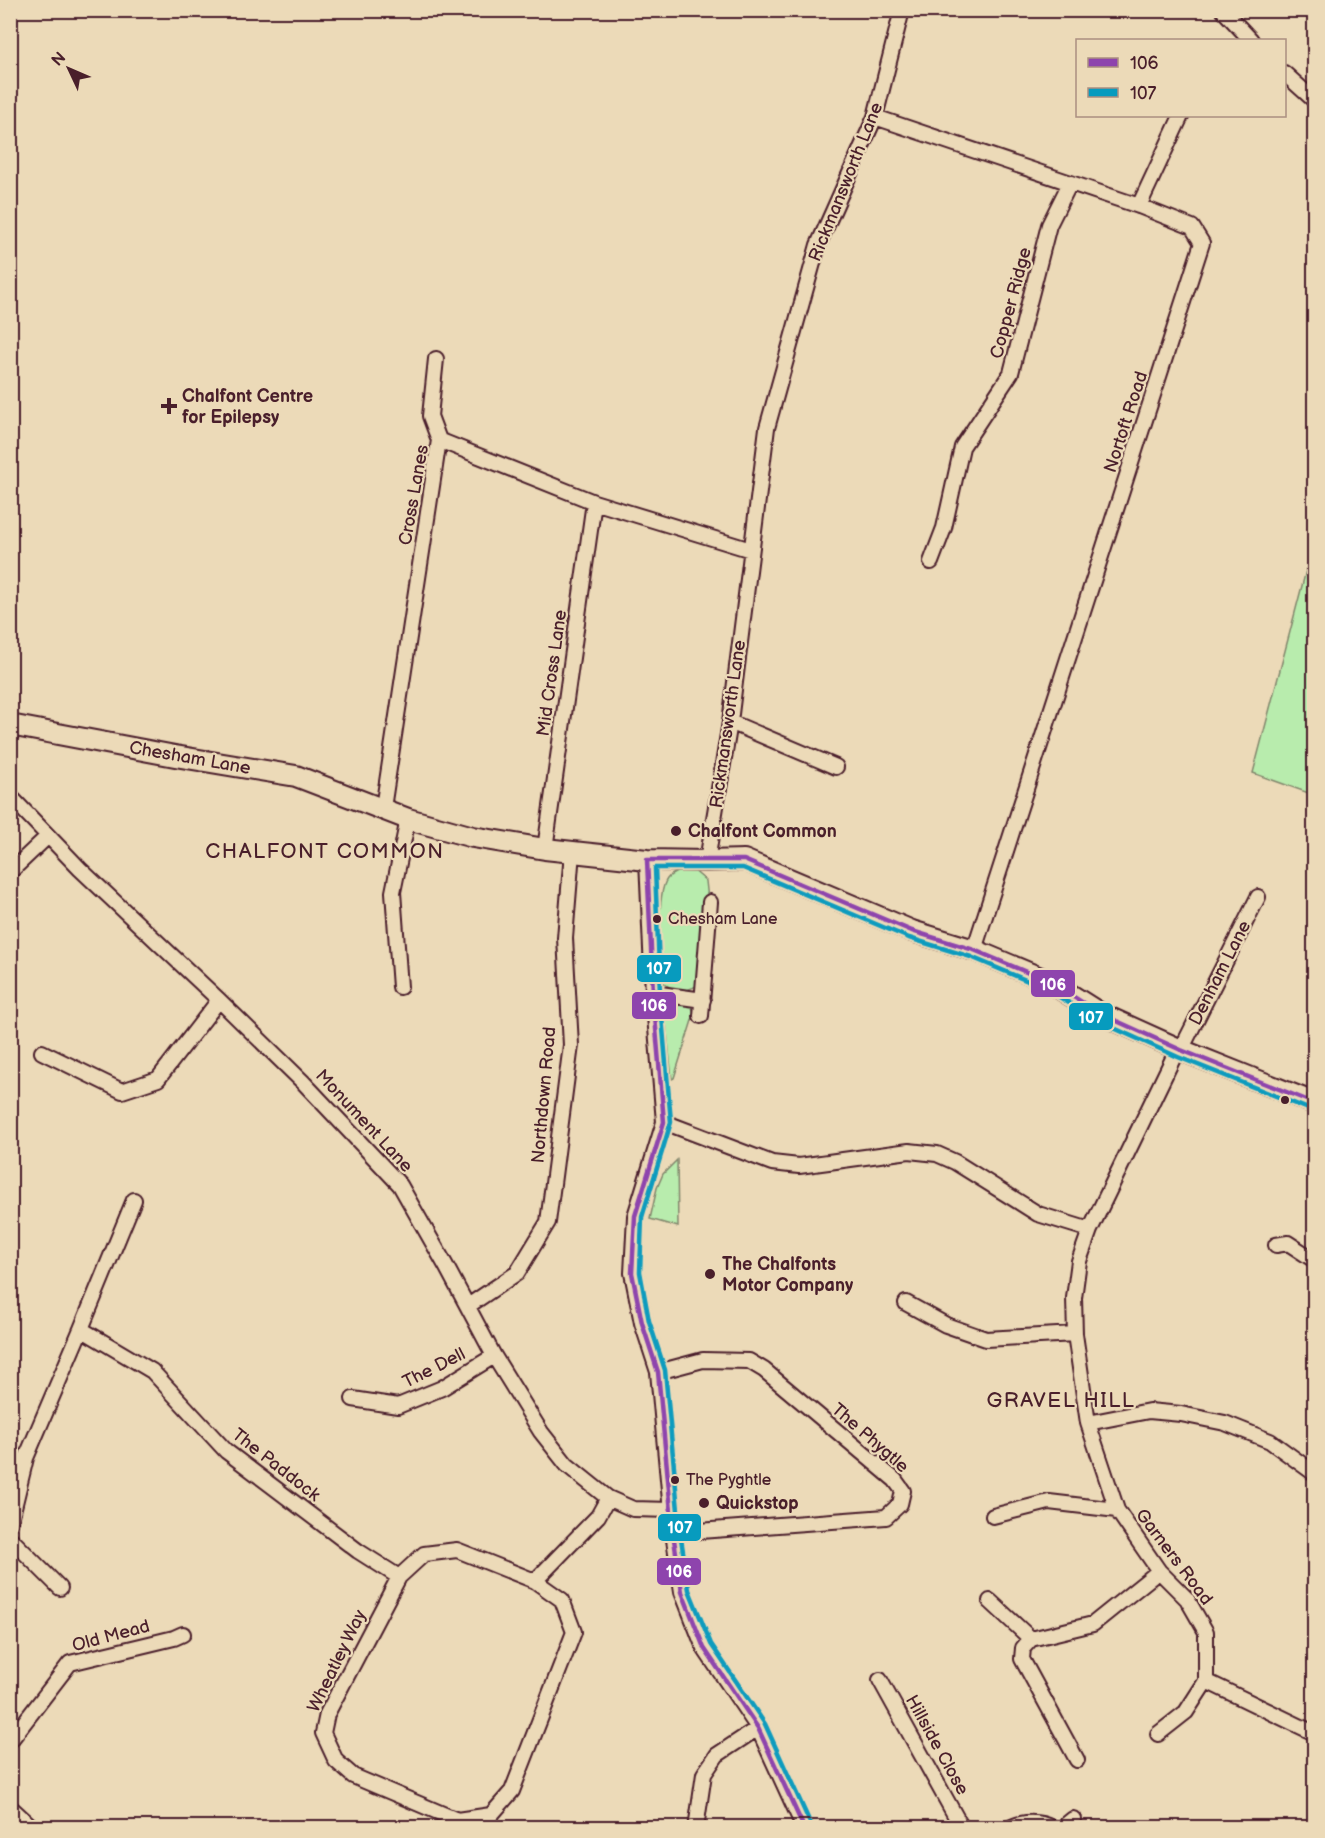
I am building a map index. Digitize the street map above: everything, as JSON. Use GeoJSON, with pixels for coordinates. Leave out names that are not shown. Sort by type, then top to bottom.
{"type":"FeatureCollection","features":[{"type":"Feature","properties":{"kind":"street","name":"Rickmansworth Lane"},"geometry":{"type":"LineString","coordinates":[[707,861],[730,722],[767,428],[818,245],[875,117],[902,10]]}},
{"type":"Feature","properties":{"kind":"street"},"geometry":{"type":"LineString","coordinates":[[1223,10],[1250,39]]}},
{"type":"Feature","properties":{"kind":"street"},"geometry":{"type":"LineString","coordinates":[[1286,74],[1314,100]]}},
{"type":"Feature","properties":{"kind":"street","name":"Nortoft Road"},"geometry":{"type":"LineString","coordinates":[[875,117],[1139,206],[1192,227],[1202,243],[974,950]]}},
{"type":"Feature","properties":{"kind":"street"},"geometry":{"type":"LineString","coordinates":[[1139,206],[1181,117]]}},
{"type":"Feature","properties":{"kind":"street","name":"Copper Ridge"},"geometry":{"type":"LineString","coordinates":[[931,562],[944,528],[962,447],[1011,373],[1049,225],[1070,183]]}},
{"type":"Feature","properties":{"kind":"street"},"geometry":{"type":"LineString","coordinates":[[436,359],[430,416],[439,440]]}},
{"type":"Feature","properties":{"kind":"street","name":"Cross Lanes"},"geometry":{"type":"LineString","coordinates":[[383,808],[439,440],[594,502],[751,550]]}},
{"type":"Feature","properties":{"kind":"street","name":"Mid Cross Lane"},"geometry":{"type":"LineString","coordinates":[[545,849],[594,502]]}},
{"type":"Feature","properties":{"kind":"street"},"geometry":{"type":"LineString","coordinates":[[730,722],[836,767]]}},
{"type":"Feature","properties":{"kind":"street","name":"Chesham Lane"},"geometry":{"type":"LineString","coordinates":[[10,725],[296,776],[408,819],[473,837],[545,849],[647,860]]}},
{"type":"Feature","properties":{"kind":"street","name":"Monument Lane"},"geometry":{"type":"LineString","coordinates":[[10,796],[48,837],[303,1082],[400,1185],[494,1356],[541,1432],[567,1465],[608,1498],[633,1509],[671,1510]]}},
{"type":"Feature","properties":{"kind":"street"},"geometry":{"type":"LineString","coordinates":[[400,987],[393,891],[408,819]]}},
{"type":"Feature","properties":{"kind":"street"},"geometry":{"type":"LineString","coordinates":[[10,872],[48,837]]}},
{"type":"Feature","properties":{"kind":"street","name":"Northdown Road"},"geometry":{"type":"LineString","coordinates":[[468,1306],[517,1273],[548,1222],[571,1045],[565,938],[572,852]]}},
{"type":"Feature","properties":{"kind":"street"},"geometry":{"type":"LineString","coordinates":[[804,1827],[758,1728],[704,1648],[682,1592],[673,1533],[658,1372],[642,1323],[632,1273],[635,1216],[664,1122],[653,993],[647,860],[744,860],[912,931],[974,950],[1050,982],[1099,1013],[1179,1049],[1314,1103]]}},
{"type":"Feature","properties":{"kind":"street","name":"Denham Lane"},"geometry":{"type":"LineString","coordinates":[[1179,1049],[1258,897]]}},
{"type":"Feature","properties":{"kind":"street"},"geometry":{"type":"LineString","coordinates":[[701,1016],[710,902]]}},
{"type":"Feature","properties":{"kind":"street"},"geometry":{"type":"LineString","coordinates":[[653,993],[703,1000]]}},
{"type":"Feature","properties":{"kind":"street"},"geometry":{"type":"LineString","coordinates":[[42,1052],[122,1091],[158,1079],[219,1000]]}},
{"type":"Feature","properties":{"kind":"street","name":"Garners Road"},"geometry":{"type":"LineString","coordinates":[[1179,1049],[1090,1230],[1079,1261],[1074,1298],[1075,1334],[1088,1423],[1117,1509],[1159,1571],[1187,1599],[1206,1632],[1206,1682]]}},
{"type":"Feature","properties":{"kind":"street"},"geometry":{"type":"LineString","coordinates":[[664,1122],[772,1163],[799,1166],[909,1151],[937,1154],[955,1162],[1038,1214],[1090,1230]]}},
{"type":"Feature","properties":{"kind":"street"},"geometry":{"type":"LineString","coordinates":[[10,1524],[26,1458],[134,1200]]}},
{"type":"Feature","properties":{"kind":"street"},"geometry":{"type":"LineString","coordinates":[[1276,1245],[1288,1243],[1314,1260]]}},
{"type":"Feature","properties":{"kind":"street"},"geometry":{"type":"LineString","coordinates":[[906,1303],[946,1325],[986,1339],[1075,1334]]}},
{"type":"Feature","properties":{"kind":"street","name":"The Paddock"},"geometry":{"type":"LineString","coordinates":[[81,1329],[152,1371],[226,1451],[357,1551],[399,1577]]}},
{"type":"Feature","properties":{"kind":"street","name":"The Dell"},"geometry":{"type":"LineString","coordinates":[[353,1399],[398,1406],[442,1388],[494,1356]]}},
{"type":"Feature","properties":{"kind":"street","name":"The Phygtle"},"geometry":{"type":"LineString","coordinates":[[658,1372],[703,1360],[749,1361],[764,1370],[886,1472],[903,1491],[900,1504],[886,1518],[673,1533]]}},
{"type":"Feature","properties":{"kind":"street"},"geometry":{"type":"LineString","coordinates":[[1088,1423],[1149,1411],[1181,1414],[1225,1423],[1270,1441],[1314,1473]]}},
{"type":"Feature","properties":{"kind":"street"},"geometry":{"type":"LineString","coordinates":[[535,1581],[598,1516],[608,1498]]}},
{"type":"Feature","properties":{"kind":"street"},"geometry":{"type":"LineString","coordinates":[[993,1516],[1049,1502],[1117,1509]]}},
{"type":"Feature","properties":{"kind":"street"},"geometry":{"type":"LineString","coordinates":[[10,1538],[60,1588]]}},
{"type":"Feature","properties":{"kind":"street","name":"Wheatley Way"},"geometry":{"type":"LineString","coordinates":[[457,1550],[535,1581],[562,1600],[574,1632],[512,1791],[491,1815],[457,1820],[353,1776],[336,1761],[322,1733],[327,1714],[399,1577],[424,1554],[457,1550]]}},
{"type":"Feature","properties":{"kind":"street"},"geometry":{"type":"LineString","coordinates":[[1077,1760],[1022,1659],[1023,1648],[1031,1639],[1093,1624],[1159,1571]]}},
{"type":"Feature","properties":{"kind":"street"},"geometry":{"type":"LineString","coordinates":[[990,1601],[1031,1639]]}},
{"type":"Feature","properties":{"kind":"street","name":"Old Mead"},"geometry":{"type":"LineString","coordinates":[[10,1741],[70,1663],[183,1634]]}},
{"type":"Feature","properties":{"kind":"street","name":"Hillside Close"},"geometry":{"type":"LineString","coordinates":[[880,1680],[963,1827]]}},
{"type":"Feature","properties":{"kind":"street"},"geometry":{"type":"LineString","coordinates":[[1158,1734],[1186,1712],[1206,1682],[1314,1733]]}},
{"type":"Feature","properties":{"kind":"street"},"geometry":{"type":"LineString","coordinates":[[696,1827],[704,1774],[717,1755],[758,1728]]}},
{"type":"Feature","properties":{"kind":"street"},"geometry":{"type":"LineString","coordinates":[[10,1807],[33,1827]]}},
{"type":"Feature","properties":{"kind":"street"},"geometry":{"type":"LineString","coordinates":[[1010,1827],[1027,1822],[1052,1827]]}},
{"type":"Feature","properties":{"kind":"green space"},"geometry":{"type":"Polygon","coordinates":[[[1314,540],[1314,795],[1253,773],[1314,540]]]}},
{"type":"Feature","properties":{"kind":"green space"},"geometry":{"type":"Polygon","coordinates":[[[692,869],[706,881],[707,893],[708,919],[701,982],[692,988],[677,990],[664,983],[660,945],[661,899],[669,876],[692,869]]]}},
{"type":"Feature","properties":{"kind":"green space"},"geometry":{"type":"Polygon","coordinates":[[[674,1001],[690,1004],[694,1014],[672,1079],[665,1013],[674,1001]]]}},
{"type":"Feature","properties":{"kind":"green space"},"geometry":{"type":"Polygon","coordinates":[[[677,1160],[678,1227],[650,1219],[657,1188],[663,1174],[677,1160]]]}},
{"type":"Feature","properties":{"kind":"transit line","name":"106"},"geometry":{"type":"LineString","coordinates":[[804,1828],[758,1728],[704,1648],[682,1592],[673,1533],[658,1372],[642,1323],[632,1273],[635,1216],[664,1122],[653,993],[647,860],[744,860],[912,931],[974,950],[1050,982],[1099,1013],[1181,1050],[1314,1103]]}},
{"type":"Feature","properties":{"kind":"transit line","name":"107"},"geometry":{"type":"LineString","coordinates":[[811,1825],[765,1724],[711,1644],[689,1590],[680,1532],[665,1370],[649,1321],[640,1272],[642,1217],[671,1122],[660,993],[655,868],[743,868],[909,938],[971,957],[1047,989],[1096,1020],[1178,1057],[1311,1110]]}},
{"type":"Feature","properties":{"kind":"place","name":"Chalfont Centre for Epilepsy"},"geometry":{"type":"Point","coordinates":[169,406]}},
{"type":"Feature","properties":{"kind":"place","name":"Chalfont Common"},"geometry":{"type":"Point","coordinates":[676,831]}},
{"type":"Feature","properties":{"kind":"place","name":"Chesham Lane"},"geometry":{"type":"Point","coordinates":[657,919]}},
{"type":"Feature","properties":{"kind":"place","name":"The Chalfonts Motor Company"},"geometry":{"type":"Point","coordinates":[710,1274]}},
{"type":"Feature","properties":{"kind":"place","name":"The Pyghtle"},"geometry":{"type":"Point","coordinates":[675,1480]}},
{"type":"Feature","properties":{"kind":"place","name":"Quickstop"},"geometry":{"type":"Point","coordinates":[704,1503]}},
{"type":"Feature","properties":{"kind":"district","name":"CHALFONT COMMON"},"geometry":{"type":"Point","coordinates":[325,851]}},
{"type":"Feature","properties":{"kind":"district","name":"GRAVEL HILL"},"geometry":{"type":"Point","coordinates":[1061,1400]}}]}
